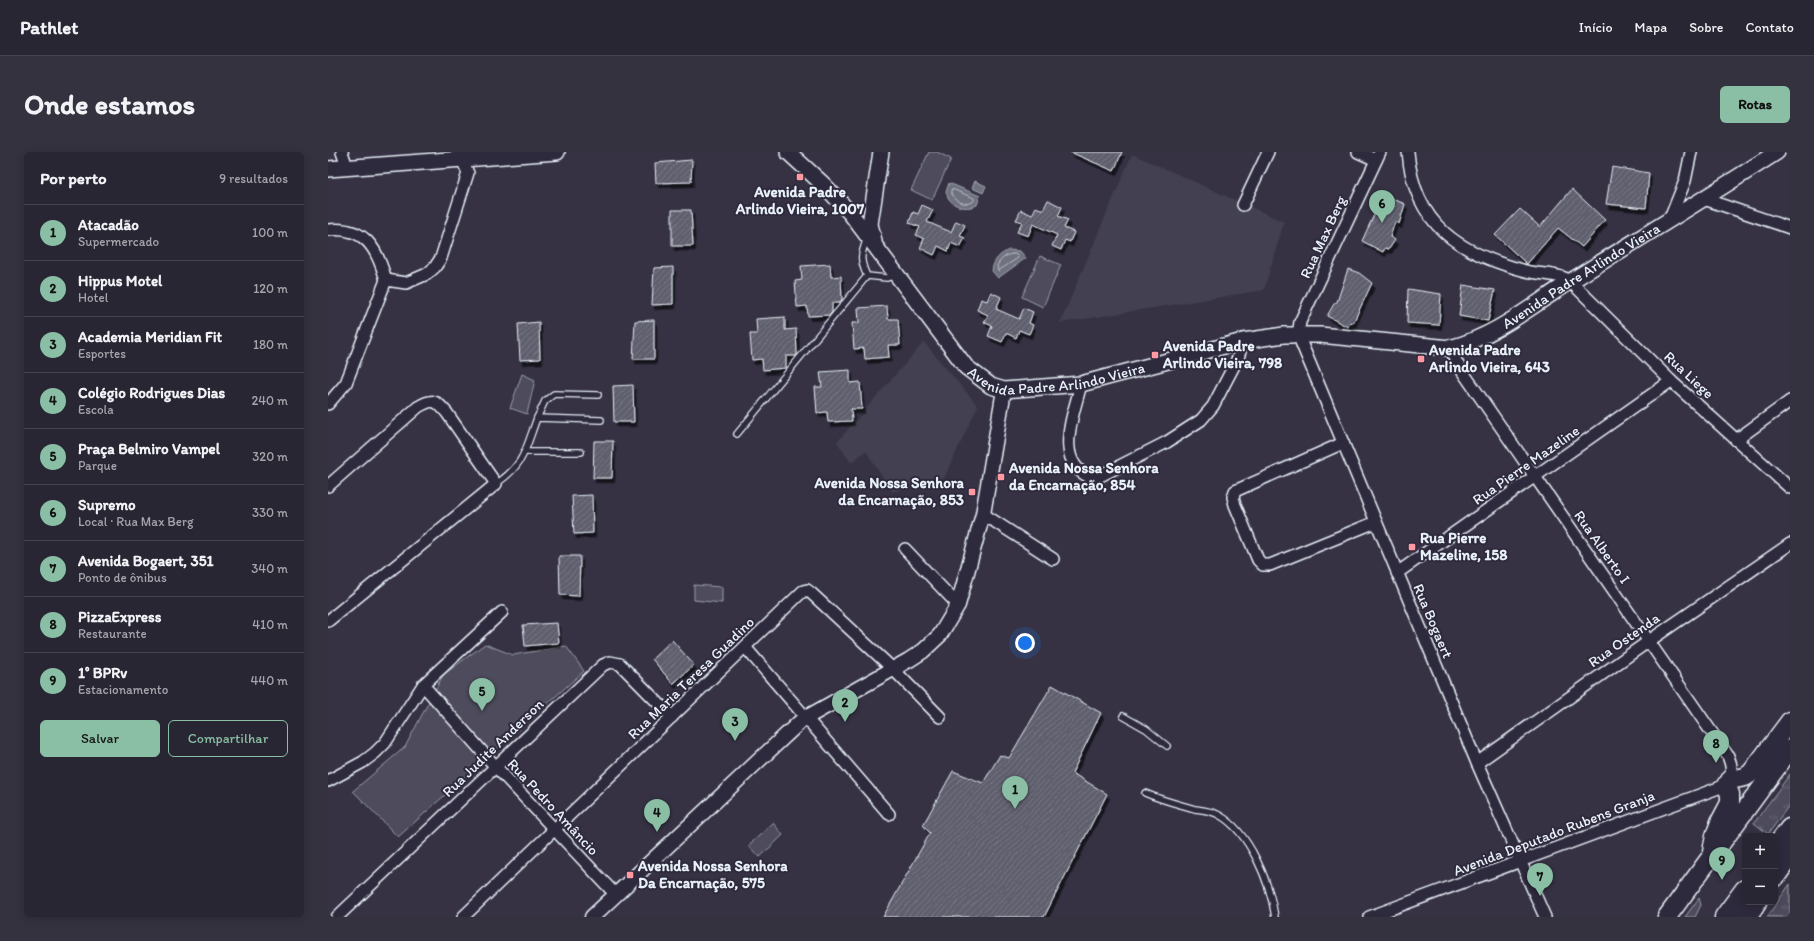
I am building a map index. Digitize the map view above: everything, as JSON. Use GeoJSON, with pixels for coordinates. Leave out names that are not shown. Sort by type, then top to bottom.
{"type":"FeatureCollection","features":[{"type":"Feature","properties":{"kind":"highway"},"geometry":{"type":"LineString","coordinates":[[1711,858],[1715,836],[1730,803],[1729,776],[1745,777],[1751,773],[1790,721]]}},
{"type":"Feature","properties":{"kind":"highway"},"geometry":{"type":"LineString","coordinates":[[1667,917],[1790,749]]}},
{"type":"Feature","properties":{"kind":"highway"},"geometry":{"type":"LineString","coordinates":[[1778,845],[1790,829]]}},
{"type":"Feature","properties":{"kind":"highway"},"geometry":{"type":"LineString","coordinates":[[1778,872],[1790,856]]}},
{"type":"Feature","properties":{"kind":"highway"},"geometry":{"type":"LineString","coordinates":[[1725,917],[1742,894]]}},
{"type":"Feature","properties":{"kind":"highway"},"geometry":{"type":"LineString","coordinates":[[1746,917],[1754,905]]}},
{"type":"Feature","properties":{"kind":"main road"},"geometry":{"type":"LineString","coordinates":[[328,169],[460,156],[558,152]]}},
{"type":"Feature","properties":{"kind":"main road"},"geometry":{"type":"LineString","coordinates":[[788,152],[869,230]]}},
{"type":"Feature","properties":{"kind":"main road"},"geometry":{"type":"LineString","coordinates":[[869,230],[881,152]]}},
{"type":"Feature","properties":{"kind":"main road","name":"Avenida Padre Arlindo Vieira"},"geometry":{"type":"LineString","coordinates":[[869,230],[879,250],[966,367],[990,386],[1004,390],[1081,384],[1243,341],[1298,334],[1450,348],[1469,343],[1502,327],[1570,281],[1669,221],[1776,152]]}},
{"type":"Feature","properties":{"kind":"street"},"geometry":{"type":"LineString","coordinates":[[342,152],[347,167]]}},
{"type":"Feature","properties":{"kind":"street"},"geometry":{"type":"LineString","coordinates":[[1243,205],[1268,152]]}},
{"type":"Feature","properties":{"kind":"street"},"geometry":{"type":"LineString","coordinates":[[1358,152],[1378,156]]}},
{"type":"Feature","properties":{"kind":"street"},"geometry":{"type":"LineString","coordinates":[[1408,152],[1409,169],[1419,198],[1438,226],[1461,246],[1495,263],[1536,274],[1559,277],[1570,281]]}},
{"type":"Feature","properties":{"kind":"street"},"geometry":{"type":"LineString","coordinates":[[1669,221],[1685,181],[1691,152]]}},
{"type":"Feature","properties":{"kind":"street"},"geometry":{"type":"LineString","coordinates":[[386,280],[406,283],[417,279],[427,274],[441,258],[468,173],[460,156]]}},
{"type":"Feature","properties":{"kind":"street","name":"Rua Max Berg"},"geometry":{"type":"LineString","coordinates":[[1298,334],[1300,322],[1378,156]]}},
{"type":"Feature","properties":{"kind":"street"},"geometry":{"type":"LineString","coordinates":[[1704,199],[1790,228]]}},
{"type":"Feature","properties":{"kind":"street"},"geometry":{"type":"LineString","coordinates":[[328,230],[337,229],[356,233],[367,240],[376,250],[386,280],[346,384],[328,404]]}},
{"type":"Feature","properties":{"kind":"street","name":"Rua Liege"},"geometry":{"type":"LineString","coordinates":[[1570,281],[1671,381],[1790,488]]}},
{"type":"Feature","properties":{"kind":"street","name":"Rua Bogaert"},"geometry":{"type":"LineString","coordinates":[[1298,334],[1397,573],[1520,862],[1545,917]]}},
{"type":"Feature","properties":{"kind":"street"},"geometry":{"type":"LineString","coordinates":[[1081,384],[1068,443],[1069,456],[1076,468],[1092,478],[1098,477],[1167,442],[1201,420],[1213,406],[1238,358],[1243,341]]}},
{"type":"Feature","properties":{"kind":"street","name":"Rua Alberto I"},"geometry":{"type":"LineString","coordinates":[[1450,348],[1458,364],[1649,641],[1729,776]]}},
{"type":"Feature","properties":{"kind":"street","name":"Rua Pierre Mazeline"},"geometry":{"type":"LineString","coordinates":[[1397,573],[1671,381]]}},
{"type":"Feature","properties":{"kind":"street"},"geometry":{"type":"LineString","coordinates":[[592,917],[806,717],[923,651],[940,635],[958,605],[983,514],[1004,390]]}},
{"type":"Feature","properties":{"kind":"street"},"geometry":{"type":"LineString","coordinates":[[328,486],[418,407],[427,402],[433,401],[439,404],[447,413],[496,484],[328,621]]}},
{"type":"Feature","properties":{"kind":"street"},"geometry":{"type":"LineString","coordinates":[[1736,440],[1790,401]]}},
{"type":"Feature","properties":{"kind":"street"},"geometry":{"type":"LineString","coordinates":[[1343,443],[1235,491],[1233,497],[1235,505],[1258,560],[1263,565],[1270,565],[1376,522]]}},
{"type":"Feature","properties":{"kind":"street"},"geometry":{"type":"LineString","coordinates":[[983,514],[1054,559]]}},
{"type":"Feature","properties":{"kind":"street","name":"Rua Ostenda"},"geometry":{"type":"LineString","coordinates":[[1478,763],[1649,641],[1790,544]]}},
{"type":"Feature","properties":{"kind":"street"},"geometry":{"type":"LineString","coordinates":[[905,549],[958,605]]}},
{"type":"Feature","properties":{"kind":"street","name":"Rua Maria Teresa Guadino"},"geometry":{"type":"LineString","coordinates":[[463,917],[555,830],[800,592],[805,590],[811,593],[893,669],[940,717]]}},
{"type":"Feature","properties":{"kind":"street"},"geometry":{"type":"LineString","coordinates":[[328,781],[363,762],[375,753],[385,743],[423,685],[502,612]]}},
{"type":"Feature","properties":{"kind":"street"},"geometry":{"type":"LineString","coordinates":[[744,647],[889,814]]}},
{"type":"Feature","properties":{"kind":"street","name":"Rua Judite Anderson"},"geometry":{"type":"LineString","coordinates":[[337,917],[597,669],[610,662],[620,664],[628,670],[672,717]]}},
{"type":"Feature","properties":{"kind":"street","name":"Rua Pedro Amâncio"},"geometry":{"type":"LineString","coordinates":[[423,685],[495,766],[615,894]]}},
{"type":"Feature","properties":{"kind":"street","name":"Avenida Deputado Rubens Granja"},"geometry":{"type":"LineString","coordinates":[[1369,917],[1520,862],[1729,776]]}},
{"type":"Feature","properties":{"kind":"lane"},"geometry":{"type":"LineString","coordinates":[[867,276],[861,264],[861,257],[869,230]]}},
{"type":"Feature","properties":{"kind":"lane"},"geometry":{"type":"LineString","coordinates":[[867,276],[887,278],[897,274]]}},
{"type":"Feature","properties":{"kind":"lane"},"geometry":{"type":"LineString","coordinates":[[737,434],[867,276]]}},
{"type":"Feature","properties":{"kind":"lane"},"geometry":{"type":"LineString","coordinates":[[496,484],[517,466],[525,452],[537,418],[545,401],[554,394],[598,395]]}},
{"type":"Feature","properties":{"kind":"lane"},"geometry":{"type":"LineString","coordinates":[[537,418],[601,420]]}},
{"type":"Feature","properties":{"kind":"lane"},"geometry":{"type":"LineString","coordinates":[[525,452],[580,452]]}},
{"type":"Feature","properties":{"kind":"lane"},"geometry":{"type":"LineString","coordinates":[[1123,716],[1146,729],[1167,746]]}},
{"type":"Feature","properties":{"kind":"lane"},"geometry":{"type":"LineString","coordinates":[[1145,793],[1161,800],[1219,815],[1231,824],[1257,858],[1266,877],[1275,917]]}},
{"type":"Feature","properties":{"kind":"shaded area"},"geometry":{"type":"Polygon","coordinates":[[[1132,154],[1284,222],[1264,290],[1060,323],[1132,154]]]}},
{"type":"Feature","properties":{"kind":"shaded area"},"geometry":{"type":"Polygon","coordinates":[[[924,342],[978,406],[944,478],[892,492],[866,451],[851,463],[837,442],[924,342]]]}},
{"type":"Feature","properties":{"kind":"green space"},"geometry":{"type":"Polygon","coordinates":[[[929,152],[937,152],[951,159],[932,200],[911,190],[929,152]]]}},
{"type":"Feature","properties":{"kind":"green space"},"geometry":{"type":"Polygon","coordinates":[[[1040,256],[1061,265],[1043,307],[1022,297],[1040,256]]]}},
{"type":"Feature","properties":{"kind":"green space"},"geometry":{"type":"Polygon","coordinates":[[[522,374],[535,380],[527,414],[510,408],[522,374]]]}},
{"type":"Feature","properties":{"kind":"green space"},"geometry":{"type":"Polygon","coordinates":[[[694,585],[722,587],[722,603],[694,600],[694,585]]]}},
{"type":"Feature","properties":{"kind":"green space"},"geometry":{"type":"Polygon","coordinates":[[[485,644],[513,655],[566,646],[584,671],[398,837],[353,791],[405,747],[443,675],[485,644]]]}},
{"type":"Feature","properties":{"kind":"green space"},"geometry":{"type":"Polygon","coordinates":[[[1790,774],[1790,804],[1769,833],[1754,823],[1790,774]]]}},
{"type":"Feature","properties":{"kind":"green space"},"geometry":{"type":"Polygon","coordinates":[[[773,823],[783,835],[760,857],[748,846],[773,823]]]}},
{"type":"Feature","properties":{"kind":"green space"},"geometry":{"type":"Polygon","coordinates":[[[1790,884],[1790,917],[1767,917],[1775,905],[1778,905],[1778,901],[1790,884]]]}},
{"type":"Feature","properties":{"kind":"green space"},"geometry":{"type":"Polygon","coordinates":[[[1699,898],[1701,905],[1695,917],[1685,917],[1699,898]]]}},
{"type":"Feature","properties":{"kind":"water"},"geometry":{"type":"Polygon","coordinates":[[[975,181],[986,186],[983,193],[972,188],[975,181]]]}},
{"type":"Feature","properties":{"kind":"water"},"geometry":{"type":"Polygon","coordinates":[[[949,183],[980,196],[977,205],[972,207],[963,207],[950,201],[946,192],[949,183]]]}},
{"type":"Feature","properties":{"kind":"water"},"geometry":{"type":"Polygon","coordinates":[[[1009,250],[1020,251],[1026,258],[998,278],[992,271],[995,261],[1003,253],[1009,250]]]}},
{"type":"Feature","properties":{"kind":"building"},"geometry":{"type":"Polygon","coordinates":[[[1070,152],[1122,152],[1114,171],[1070,152]]]}},
{"type":"Feature","properties":{"kind":"building"},"geometry":{"type":"Polygon","coordinates":[[[692,160],[691,182],[656,183],[655,163],[692,160]]]}},
{"type":"Feature","properties":{"kind":"building"},"geometry":{"type":"Polygon","coordinates":[[[1612,167],[1649,173],[1646,208],[1606,204],[1612,167]]]}},
{"type":"Feature","properties":{"kind":"building"},"geometry":{"type":"Polygon","coordinates":[[[1572,189],[1605,220],[1582,247],[1558,228],[1527,264],[1495,235],[1520,209],[1540,227],[1572,189]]]}},
{"type":"Feature","properties":{"kind":"building"},"geometry":{"type":"Polygon","coordinates":[[[1383,195],[1405,204],[1399,224],[1395,222],[1390,237],[1395,240],[1389,249],[1385,248],[1383,252],[1362,241],[1383,195]]]}},
{"type":"Feature","properties":{"kind":"building"},"geometry":{"type":"Polygon","coordinates":[[[1048,200],[1062,207],[1058,216],[1068,220],[1064,228],[1074,232],[1070,242],[1065,240],[1061,250],[1052,246],[1057,235],[1033,224],[1028,236],[1017,232],[1022,222],[1016,220],[1021,210],[1032,215],[1036,207],[1043,210],[1048,200]]]}},
{"type":"Feature","properties":{"kind":"building"},"geometry":{"type":"Polygon","coordinates":[[[922,205],[933,210],[927,222],[951,232],[956,221],[965,225],[960,236],[965,238],[960,247],[951,243],[948,251],[938,246],[934,255],[920,248],[924,239],[916,235],[920,227],[909,223],[913,212],[918,214],[922,205]]]}},
{"type":"Feature","properties":{"kind":"building"},"geometry":{"type":"Polygon","coordinates":[[[672,210],[691,210],[693,246],[672,246],[672,210]]]}},
{"type":"Feature","properties":{"kind":"building"},"geometry":{"type":"Polygon","coordinates":[[[830,264],[831,277],[841,276],[842,299],[840,303],[832,303],[832,312],[830,315],[808,316],[807,306],[797,307],[795,281],[802,280],[801,266],[830,264]]]}},
{"type":"Feature","properties":{"kind":"building"},"geometry":{"type":"Polygon","coordinates":[[[673,267],[673,304],[652,305],[654,268],[673,267]]]}},
{"type":"Feature","properties":{"kind":"building"},"geometry":{"type":"Polygon","coordinates":[[[1348,269],[1359,273],[1372,283],[1353,323],[1350,322],[1348,327],[1327,316],[1334,304],[1337,302],[1348,269]]]}},
{"type":"Feature","properties":{"kind":"building"},"geometry":{"type":"Polygon","coordinates":[[[1463,285],[1495,290],[1488,321],[1459,316],[1463,285]]]}},
{"type":"Feature","properties":{"kind":"building"},"geometry":{"type":"Polygon","coordinates":[[[1408,289],[1441,294],[1439,325],[1407,323],[1408,289]]]}},
{"type":"Feature","properties":{"kind":"building"},"geometry":{"type":"Polygon","coordinates":[[[991,292],[1001,297],[996,309],[1019,319],[1024,308],[1033,312],[1029,323],[1033,325],[1029,334],[1019,330],[1016,338],[1006,333],[1002,342],[988,336],[992,326],[984,322],[988,315],[977,310],[981,299],[987,301],[991,292]]]}},
{"type":"Feature","properties":{"kind":"building"},"geometry":{"type":"Polygon","coordinates":[[[887,306],[888,319],[898,319],[900,345],[888,345],[889,357],[865,359],[864,348],[854,349],[852,323],[859,323],[858,308],[887,306]]]}},
{"type":"Feature","properties":{"kind":"building"},"geometry":{"type":"Polygon","coordinates":[[[785,317],[785,330],[796,329],[797,354],[796,356],[786,356],[786,368],[763,370],[762,359],[752,360],[750,334],[757,334],[756,319],[785,317]]]}},
{"type":"Feature","properties":{"kind":"building"},"geometry":{"type":"Polygon","coordinates":[[[654,320],[654,359],[633,359],[635,321],[654,320]]]}},
{"type":"Feature","properties":{"kind":"building"},"geometry":{"type":"Polygon","coordinates":[[[539,322],[540,359],[520,360],[518,324],[539,322]]]}},
{"type":"Feature","properties":{"kind":"building"},"geometry":{"type":"Polygon","coordinates":[[[850,370],[850,383],[860,382],[862,409],[851,409],[852,421],[828,422],[827,412],[817,413],[815,387],[822,387],[820,372],[850,370]]]}},
{"type":"Feature","properties":{"kind":"building"},"geometry":{"type":"Polygon","coordinates":[[[633,385],[634,422],[614,422],[613,386],[633,385]]]}},
{"type":"Feature","properties":{"kind":"building"},"geometry":{"type":"Polygon","coordinates":[[[594,441],[613,441],[612,478],[593,478],[594,441]]]}},
{"type":"Feature","properties":{"kind":"building"},"geometry":{"type":"Polygon","coordinates":[[[592,495],[593,533],[574,534],[572,496],[592,495]]]}},
{"type":"Feature","properties":{"kind":"building"},"geometry":{"type":"Polygon","coordinates":[[[559,556],[580,556],[579,596],[560,595],[559,556]]]}},
{"type":"Feature","properties":{"kind":"building"},"geometry":{"type":"Polygon","coordinates":[[[557,623],[559,643],[525,646],[523,625],[557,623]]]}},
{"type":"Feature","properties":{"kind":"building"},"geometry":{"type":"Polygon","coordinates":[[[672,640],[694,665],[673,684],[652,659],[672,640]]]}},
{"type":"Feature","properties":{"kind":"building"},"geometry":{"type":"Polygon","coordinates":[[[1052,685],[1101,713],[1072,773],[1107,794],[1044,917],[883,917],[930,833],[923,825],[953,771],[983,783],[1000,755],[1009,758],[1052,685]]]}},
{"type":"Feature","properties":{"kind":"place","name":"Avenida Padre Arlindo Vieira, 1007"},"geometry":{"type":"Point","coordinates":[800,177]}},
{"type":"Feature","properties":{"kind":"place","name":"Supremo"},"geometry":{"type":"Point","coordinates":[1382,223]}},
{"type":"Feature","properties":{"kind":"place","name":"Avenida Padre Arlindo Vieira, 798"},"geometry":{"type":"Point","coordinates":[1155,355]}},
{"type":"Feature","properties":{"kind":"place","name":"Avenida Padre Arlindo Vieira, 643"},"geometry":{"type":"Point","coordinates":[1421,359]}},
{"type":"Feature","properties":{"kind":"place","name":"Avenida Nossa Senhora da Encarnação, 854"},"geometry":{"type":"Point","coordinates":[1001,477]}},
{"type":"Feature","properties":{"kind":"place","name":"Avenida Nossa Senhora da Encarnação, 853"},"geometry":{"type":"Point","coordinates":[972,492]}},
{"type":"Feature","properties":{"kind":"place","name":"Rua Pierre Mazeline, 158"},"geometry":{"type":"Point","coordinates":[1412,547]}},
{"type":"Feature","properties":{"kind":"place","name":"Praça Belmiro Vampel"},"geometry":{"type":"Point","coordinates":[482,711]}},
{"type":"Feature","properties":{"kind":"place","name":"Hippus Motel"},"geometry":{"type":"Point","coordinates":[845,722]}},
{"type":"Feature","properties":{"kind":"place","name":"Academia Meridian Fit"},"geometry":{"type":"Point","coordinates":[735,741]}},
{"type":"Feature","properties":{"kind":"place","name":"PizzaExpress"},"geometry":{"type":"Point","coordinates":[1716,763]}},
{"type":"Feature","properties":{"kind":"place","name":"Atacadão"},"geometry":{"type":"Point","coordinates":[1015,809]}},
{"type":"Feature","properties":{"kind":"place","name":"Colégio Rodrigues Dias"},"geometry":{"type":"Point","coordinates":[657,832]}},
{"type":"Feature","properties":{"kind":"place","name":"Avenida Nossa Senhora Da Encarnação, 575"},"geometry":{"type":"Point","coordinates":[630,875]}},
{"type":"Feature","properties":{"kind":"place","name":"1° BPRv"},"geometry":{"type":"Point","coordinates":[1722,880]}},
{"type":"Feature","properties":{"kind":"place","name":"Avenida Bogaert, 351"},"geometry":{"type":"Point","coordinates":[1540,896]}}]}
